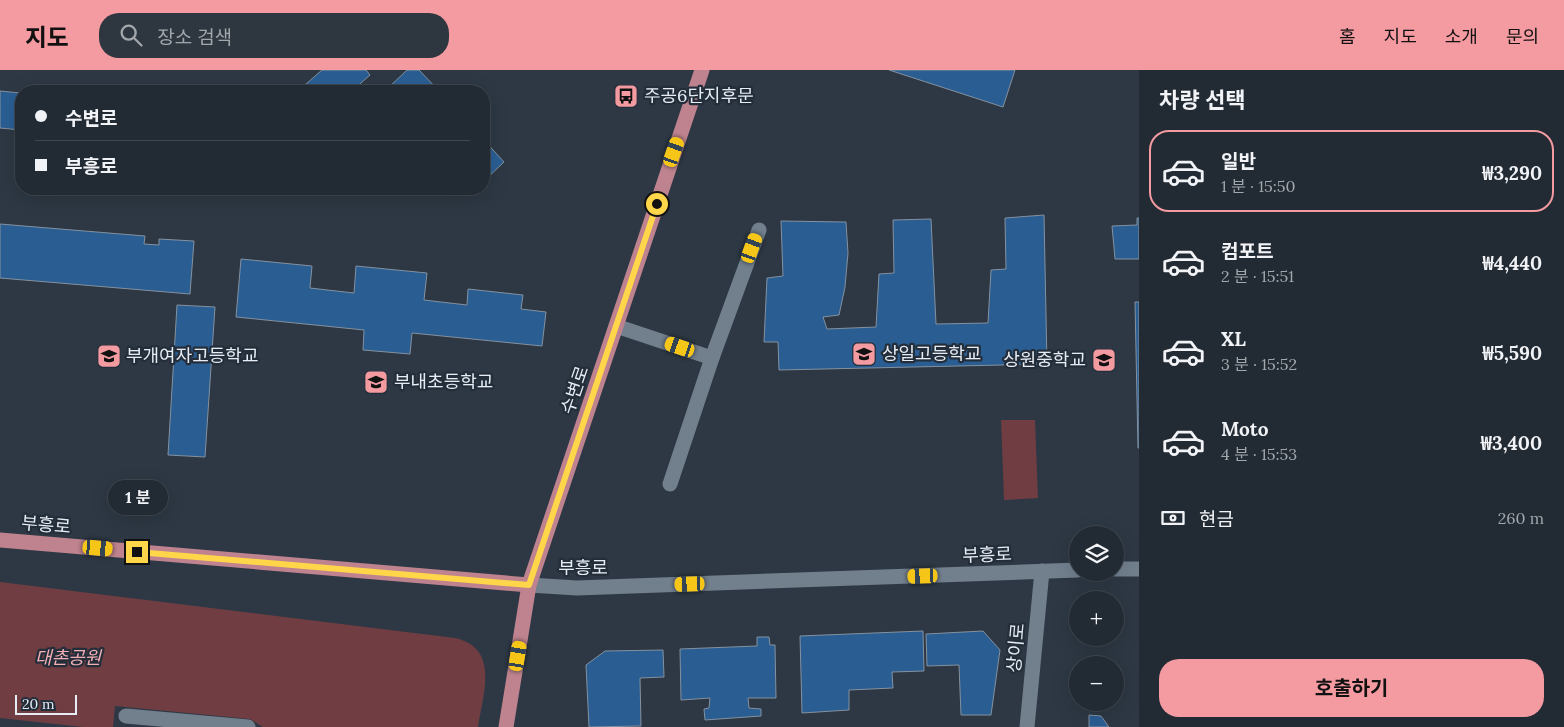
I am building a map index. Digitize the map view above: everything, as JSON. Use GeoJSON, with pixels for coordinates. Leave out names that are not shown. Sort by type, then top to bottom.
{"type":"FeatureCollection","features":[{"type":"Feature","properties":{"kind":"main road","name":"수변로"},"geometry":{"type":"LineString","coordinates":[[506,727],[529,585],[702,70]]}},
{"type":"Feature","properties":{"kind":"main road","name":"부흥로"},"geometry":{"type":"LineString","coordinates":[[0,540],[529,585]]}},
{"type":"Feature","properties":{"kind":"street"},"geometry":{"type":"LineString","coordinates":[[670,484],[712,358],[759,230]]}},
{"type":"Feature","properties":{"kind":"street"},"geometry":{"type":"LineString","coordinates":[[616,326],[712,358]]}},
{"type":"Feature","properties":{"kind":"street"},"geometry":{"type":"LineString","coordinates":[[1124,570],[1139,569]]}},
{"type":"Feature","properties":{"kind":"street","name":"부흥로"},"geometry":{"type":"LineString","coordinates":[[529,585],[576,588],[1069,570]]}},
{"type":"Feature","properties":{"kind":"street","name":"상이로"},"geometry":{"type":"LineString","coordinates":[[1027,727],[1042,572]]}},
{"type":"Feature","properties":{"kind":"street"},"geometry":{"type":"LineString","coordinates":[[126,716],[248,727]]}},
{"type":"Feature","properties":{"kind":"green space"},"geometry":{"type":"Polygon","coordinates":[[[1001,420],[1035,420],[1038,498],[1004,500],[1001,420]]]}},
{"type":"Feature","properties":{"kind":"green space","name":"대촌공원"},"geometry":{"type":"Polygon","coordinates":[[[0,582],[455,638],[469,643],[478,651],[483,662],[485,687],[478,727],[263,727],[250,719],[115,706],[113,727],[83,727],[0,718],[0,582]]]}},
{"type":"Feature","properties":{"kind":"building"},"geometry":{"type":"Polygon","coordinates":[[[322,70],[366,70],[370,75],[359,85],[305,85],[322,70]]]}},
{"type":"Feature","properties":{"kind":"building"},"geometry":{"type":"Polygon","coordinates":[[[407,70],[419,70],[433,85],[391,85],[407,70]]]}},
{"type":"Feature","properties":{"kind":"building"},"geometry":{"type":"Polygon","coordinates":[[[889,70],[1015,70],[1003,107],[889,70]]]}},
{"type":"Feature","properties":{"kind":"building"},"geometry":{"type":"Polygon","coordinates":[[[0,91],[15,92],[15,129],[0,128],[0,91]]]}},
{"type":"Feature","properties":{"kind":"building"},"geometry":{"type":"Polygon","coordinates":[[[490,147],[504,162],[490,175],[490,147]]]}},
{"type":"Feature","properties":{"kind":"building"},"geometry":{"type":"Polygon","coordinates":[[[1044,215],[1047,364],[779,370],[778,342],[764,342],[767,278],[783,276],[781,221],[846,222],[848,253],[845,287],[839,315],[823,317],[827,329],[876,327],[879,274],[894,273],[893,220],[931,219],[936,324],[988,323],[991,270],[1006,269],[1005,218],[1044,215]]]}},
{"type":"Feature","properties":{"kind":"building"},"geometry":{"type":"Polygon","coordinates":[[[1137,218],[1139,218],[1139,259],[1115,259],[1112,226],[1137,225],[1137,218]]]}},
{"type":"Feature","properties":{"kind":"building"},"geometry":{"type":"Polygon","coordinates":[[[0,224],[145,236],[144,244],[159,245],[159,239],[194,241],[190,294],[0,278],[0,224]]]}},
{"type":"Feature","properties":{"kind":"building"},"geometry":{"type":"Polygon","coordinates":[[[241,259],[312,266],[310,288],[354,293],[356,266],[427,273],[424,300],[467,305],[468,289],[523,295],[521,309],[546,312],[542,346],[412,333],[410,354],[363,350],[364,330],[236,317],[241,259]]]}},
{"type":"Feature","properties":{"kind":"building"},"geometry":{"type":"Polygon","coordinates":[[[1135,302],[1139,302],[1139,448],[1138,448],[1135,302]]]}},
{"type":"Feature","properties":{"kind":"building"},"geometry":{"type":"Polygon","coordinates":[[[177,305],[215,307],[205,457],[168,455],[177,305]]]}},
{"type":"Feature","properties":{"kind":"building"},"geometry":{"type":"Polygon","coordinates":[[[923,631],[924,671],[892,672],[893,688],[849,690],[849,710],[802,713],[800,636],[923,631]]]}},
{"type":"Feature","properties":{"kind":"building"},"geometry":{"type":"Polygon","coordinates":[[[983,631],[1000,650],[991,715],[961,715],[959,665],[927,666],[926,634],[983,631]]]}},
{"type":"Feature","properties":{"kind":"building"},"geometry":{"type":"Polygon","coordinates":[[[757,637],[769,637],[770,645],[775,645],[776,698],[748,698],[749,708],[761,709],[761,716],[705,720],[704,709],[709,708],[710,698],[681,700],[680,649],[757,646],[757,637]]]}},
{"type":"Feature","properties":{"kind":"building"},"geometry":{"type":"Polygon","coordinates":[[[663,650],[664,677],[640,678],[641,726],[589,727],[586,665],[605,651],[663,650]]]}},
{"type":"Feature","properties":{"kind":"building"},"geometry":{"type":"Polygon","coordinates":[[[1089,715],[1101,716],[1109,727],[1089,727],[1089,715]]]}},
{"type":"Feature","properties":{"kind":"place","name":"주공6단지후문"},"geometry":{"type":"Point","coordinates":[626,96]}},
{"type":"Feature","properties":{"kind":"place","name":"상일고등학교"},"geometry":{"type":"Point","coordinates":[864,354]}},
{"type":"Feature","properties":{"kind":"place","name":"부개여자고등학교"},"geometry":{"type":"Point","coordinates":[109,356]}},
{"type":"Feature","properties":{"kind":"place","name":"상원중학교"},"geometry":{"type":"Point","coordinates":[1104,360]}},
{"type":"Feature","properties":{"kind":"place","name":"부내초등학교"},"geometry":{"type":"Point","coordinates":[376,382]}},
{"type":"Feature","properties":{"kind":"route"},"geometry":{"type":"LineString","coordinates":[[137,552],[529,585],[657,204]]}}]}
